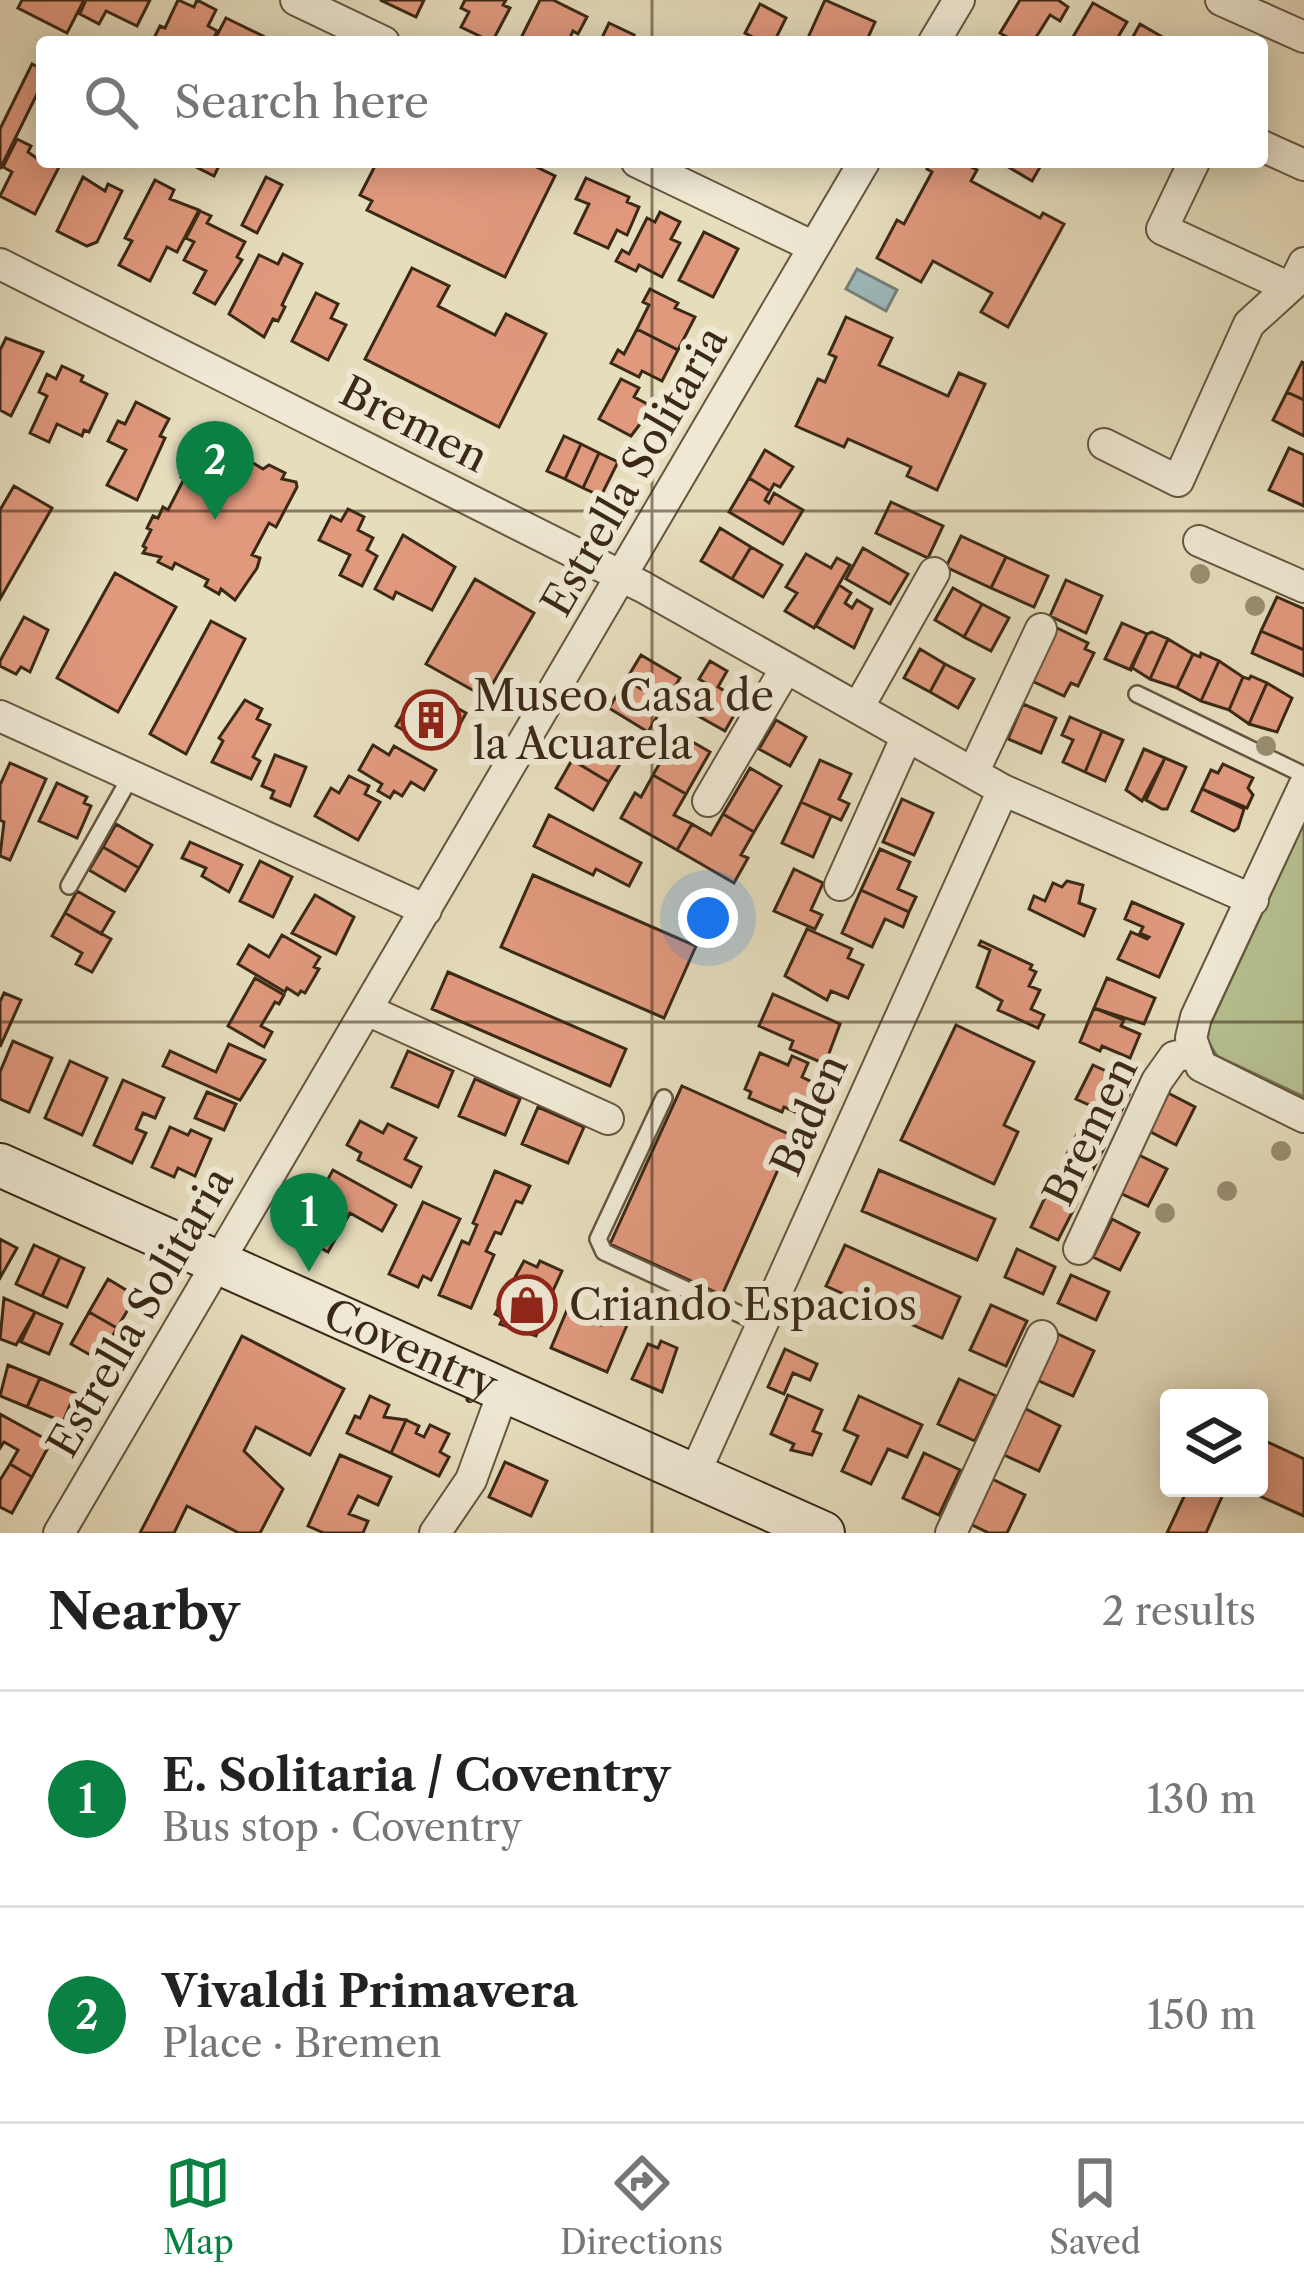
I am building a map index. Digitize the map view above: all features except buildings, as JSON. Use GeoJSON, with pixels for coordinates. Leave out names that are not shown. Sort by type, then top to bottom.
{"type":"FeatureCollection","features":[{"type":"Feature","properties":{"kind":"street"},"geometry":{"type":"LineString","coordinates":[[296,0],[371,36]]}},
{"type":"Feature","properties":{"kind":"street"},"geometry":{"type":"LineString","coordinates":[[938,36],[959,0]]}},
{"type":"Feature","properties":{"kind":"street"},"geometry":{"type":"LineString","coordinates":[[1236,3],[1304,37]]}},
{"type":"Feature","properties":{"kind":"street"},"geometry":{"type":"LineString","coordinates":[[1268,149],[1304,165]]}},
{"type":"Feature","properties":{"kind":"street"},"geometry":{"type":"LineString","coordinates":[[649,168],[814,247]]}},
{"type":"Feature","properties":{"kind":"street","name":"Estrella Solitaria"},"geometry":{"type":"LineString","coordinates":[[59,1533],[860,168]]}},
{"type":"Feature","properties":{"kind":"street"},"geometry":{"type":"LineString","coordinates":[[1104,444],[1178,481],[1249,324],[1296,275],[1162,230],[1191,168]]}},
{"type":"Feature","properties":{"kind":"street","name":"Bremen"},"geometry":{"type":"LineString","coordinates":[[0,264],[621,575],[1003,790],[1253,900]]}},
{"type":"Feature","properties":{"kind":"street"},"geometry":{"type":"LineString","coordinates":[[1199,541],[1304,587]]}},
{"type":"Feature","properties":{"kind":"street"},"geometry":{"type":"LineString","coordinates":[[858,708],[934,573]]}},
{"type":"Feature","properties":{"kind":"street"},"geometry":{"type":"LineString","coordinates":[[974,773],[1041,629]]}},
{"type":"Feature","properties":{"kind":"street"},"geometry":{"type":"LineString","coordinates":[[708,801],[786,668]]}},
{"type":"Feature","properties":{"kind":"street"},"geometry":{"type":"LineString","coordinates":[[0,716],[426,910]]}},
{"type":"Feature","properties":{"kind":"street"},"geometry":{"type":"LineString","coordinates":[[841,885],[907,736]]}},
{"type":"Feature","properties":{"kind":"street"},"geometry":{"type":"LineString","coordinates":[[1194,1052],[1191,1038],[1196,1017],[1304,786]]}},
{"type":"Feature","properties":{"kind":"street","name":"Baden"},"geometry":{"type":"LineString","coordinates":[[694,1475],[1003,790]]}},
{"type":"Feature","properties":{"kind":"street"},"geometry":{"type":"LineString","coordinates":[[367,1010],[608,1119]]}},
{"type":"Feature","properties":{"kind":"street","name":"Bremen"},"geometry":{"type":"LineString","coordinates":[[1078,1249],[1156,1081],[1174,1057],[1194,1052],[1201,1066],[1222,1079],[1304,1117]]}},
{"type":"Feature","properties":{"kind":"street","name":"Coventry"},"geometry":{"type":"LineString","coordinates":[[0,1165],[823,1533]]}},
{"type":"Feature","properties":{"kind":"street"},"geometry":{"type":"LineString","coordinates":[[951,1533],[1042,1336]]}},
{"type":"Feature","properties":{"kind":"street"},"geometry":{"type":"LineString","coordinates":[[435,1533],[471,1480],[504,1390]]}},
{"type":"Feature","properties":{"kind":"lane"},"geometry":{"type":"LineString","coordinates":[[1137,694],[1304,775]]}},
{"type":"Feature","properties":{"kind":"lane"},"geometry":{"type":"LineString","coordinates":[[69,886],[131,776]]}},
{"type":"Feature","properties":{"kind":"lane"},"geometry":{"type":"LineString","coordinates":[[664,1098],[598,1238],[604,1252],[761,1324]]}},
{"type":"Feature","properties":{"kind":"green space"},"geometry":{"type":"Polygon","coordinates":[[[1304,823],[1304,1097],[1217,1056],[1207,1040],[1304,823]]]}},
{"type":"Feature","properties":{"kind":"water"},"geometry":{"type":"Polygon","coordinates":[[[857,269],[897,290],[886,311],[846,289],[857,269]]]}},
{"type":"Feature","properties":{"kind":"place","name":"Vivaldi Primavera"},"geometry":{"type":"Point","coordinates":[215,520]}},
{"type":"Feature","properties":{"kind":"place","name":"Museo Casa de la Acuarela"},"geometry":{"type":"Point","coordinates":[431,720]}},
{"type":"Feature","properties":{"kind":"place","name":"E. Solitaria / Coventry"},"geometry":{"type":"Point","coordinates":[309,1272]}},
{"type":"Feature","properties":{"kind":"place","name":"Criando Espacios"},"geometry":{"type":"Point","coordinates":[527,1305]}}]}
